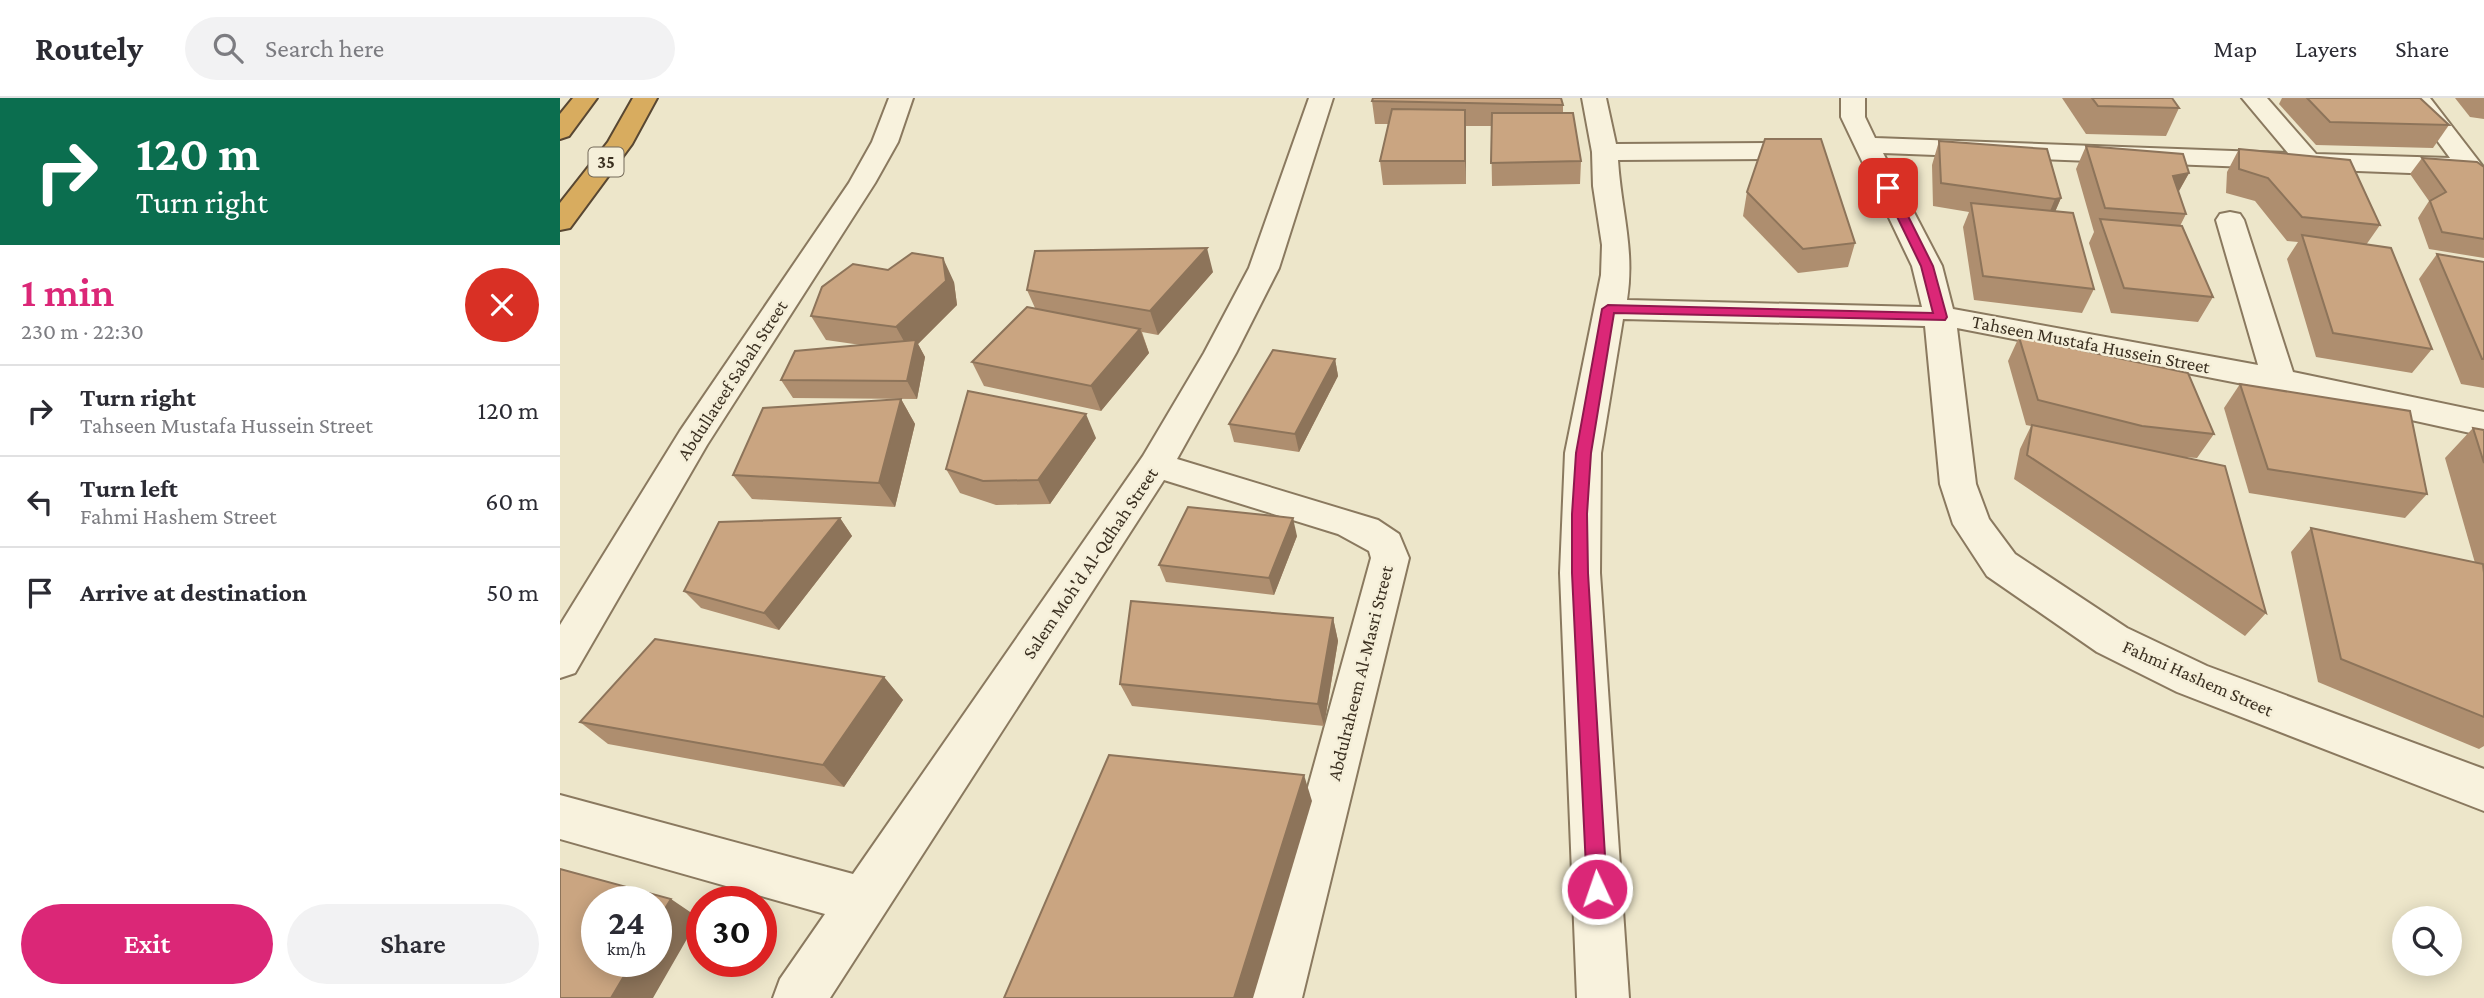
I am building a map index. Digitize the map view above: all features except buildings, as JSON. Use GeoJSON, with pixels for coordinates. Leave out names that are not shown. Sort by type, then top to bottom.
{"type":"FeatureCollection","features":[{"type":"Feature","properties":{"kind":"highway"},"geometry":{"type":"LineString","coordinates":[[560,131],[585,98]]}},
{"type":"Feature","properties":{"kind":"highway","name":"35"},"geometry":{"type":"LineString","coordinates":[[560,222],[620,144],[645,98]]}},
{"type":"Feature","properties":{"kind":"street","name":"Abdullateef Sabah Street"},"geometry":{"type":"LineString","coordinates":[[560,661],[692,440],[862,183],[885,142],[901,98]]}},
{"type":"Feature","properties":{"kind":"street","name":"Salem Moh'd Al-Qdhah Street"},"geometry":{"type":"LineString","coordinates":[[799,998],[1156,465],[1220,353],[1264,268],[1321,98]]}},
{"type":"Feature","properties":{"kind":"street"},"geometry":{"type":"LineString","coordinates":[[1594,98],[1605,152],[1606,186],[1616,245],[1616,275],[1583,453],[1580,514],[1580,573],[1603,998]]}},
{"type":"Feature","properties":{"kind":"street","name":"Fahmi Hashem Street"},"geometry":{"type":"LineString","coordinates":[[1853,98],[1853,117],[1927,266],[1940,317],[1958,484],[1972,524],[2001,565],[2112,640],[2192,680],[2484,790]]}},
{"type":"Feature","properties":{"kind":"street"},"geometry":{"type":"LineString","coordinates":[[2254,98],[2308,160]]}},
{"type":"Feature","properties":{"kind":"street"},"geometry":{"type":"LineString","coordinates":[[2418,98],[2476,176]]}},
{"type":"Feature","properties":{"kind":"street"},"geometry":{"type":"LineString","coordinates":[[1868,145],[2308,160],[2476,176]]}},
{"type":"Feature","properties":{"kind":"street"},"geometry":{"type":"LineString","coordinates":[[1605,152],[1768,151]]}},
{"type":"Feature","properties":{"kind":"street"},"geometry":{"type":"LineString","coordinates":[[2230,219],[2279,380]]}},
{"type":"Feature","properties":{"kind":"street","name":"Tahseen Mustafa Hussein Street"},"geometry":{"type":"LineString","coordinates":[[1608,309],[1940,317],[2067,338],[2484,424]]}},
{"type":"Feature","properties":{"kind":"street","name":"Abdulraheem Al-Masri Street"},"geometry":{"type":"LineString","coordinates":[[1156,465],[1351,524],[1378,536],[1388,545],[1390,558],[1276,998]]}},
{"type":"Feature","properties":{"kind":"street"},"geometry":{"type":"LineString","coordinates":[[560,817],[864,901]]}},
{"type":"Feature","properties":{"kind":"route"},"geometry":{"type":"LineString","coordinates":[[1597,889],[1580,573],[1580,514],[1583,453],[1608,309],[1940,317],[1927,266],[1888,188]]}}]}
